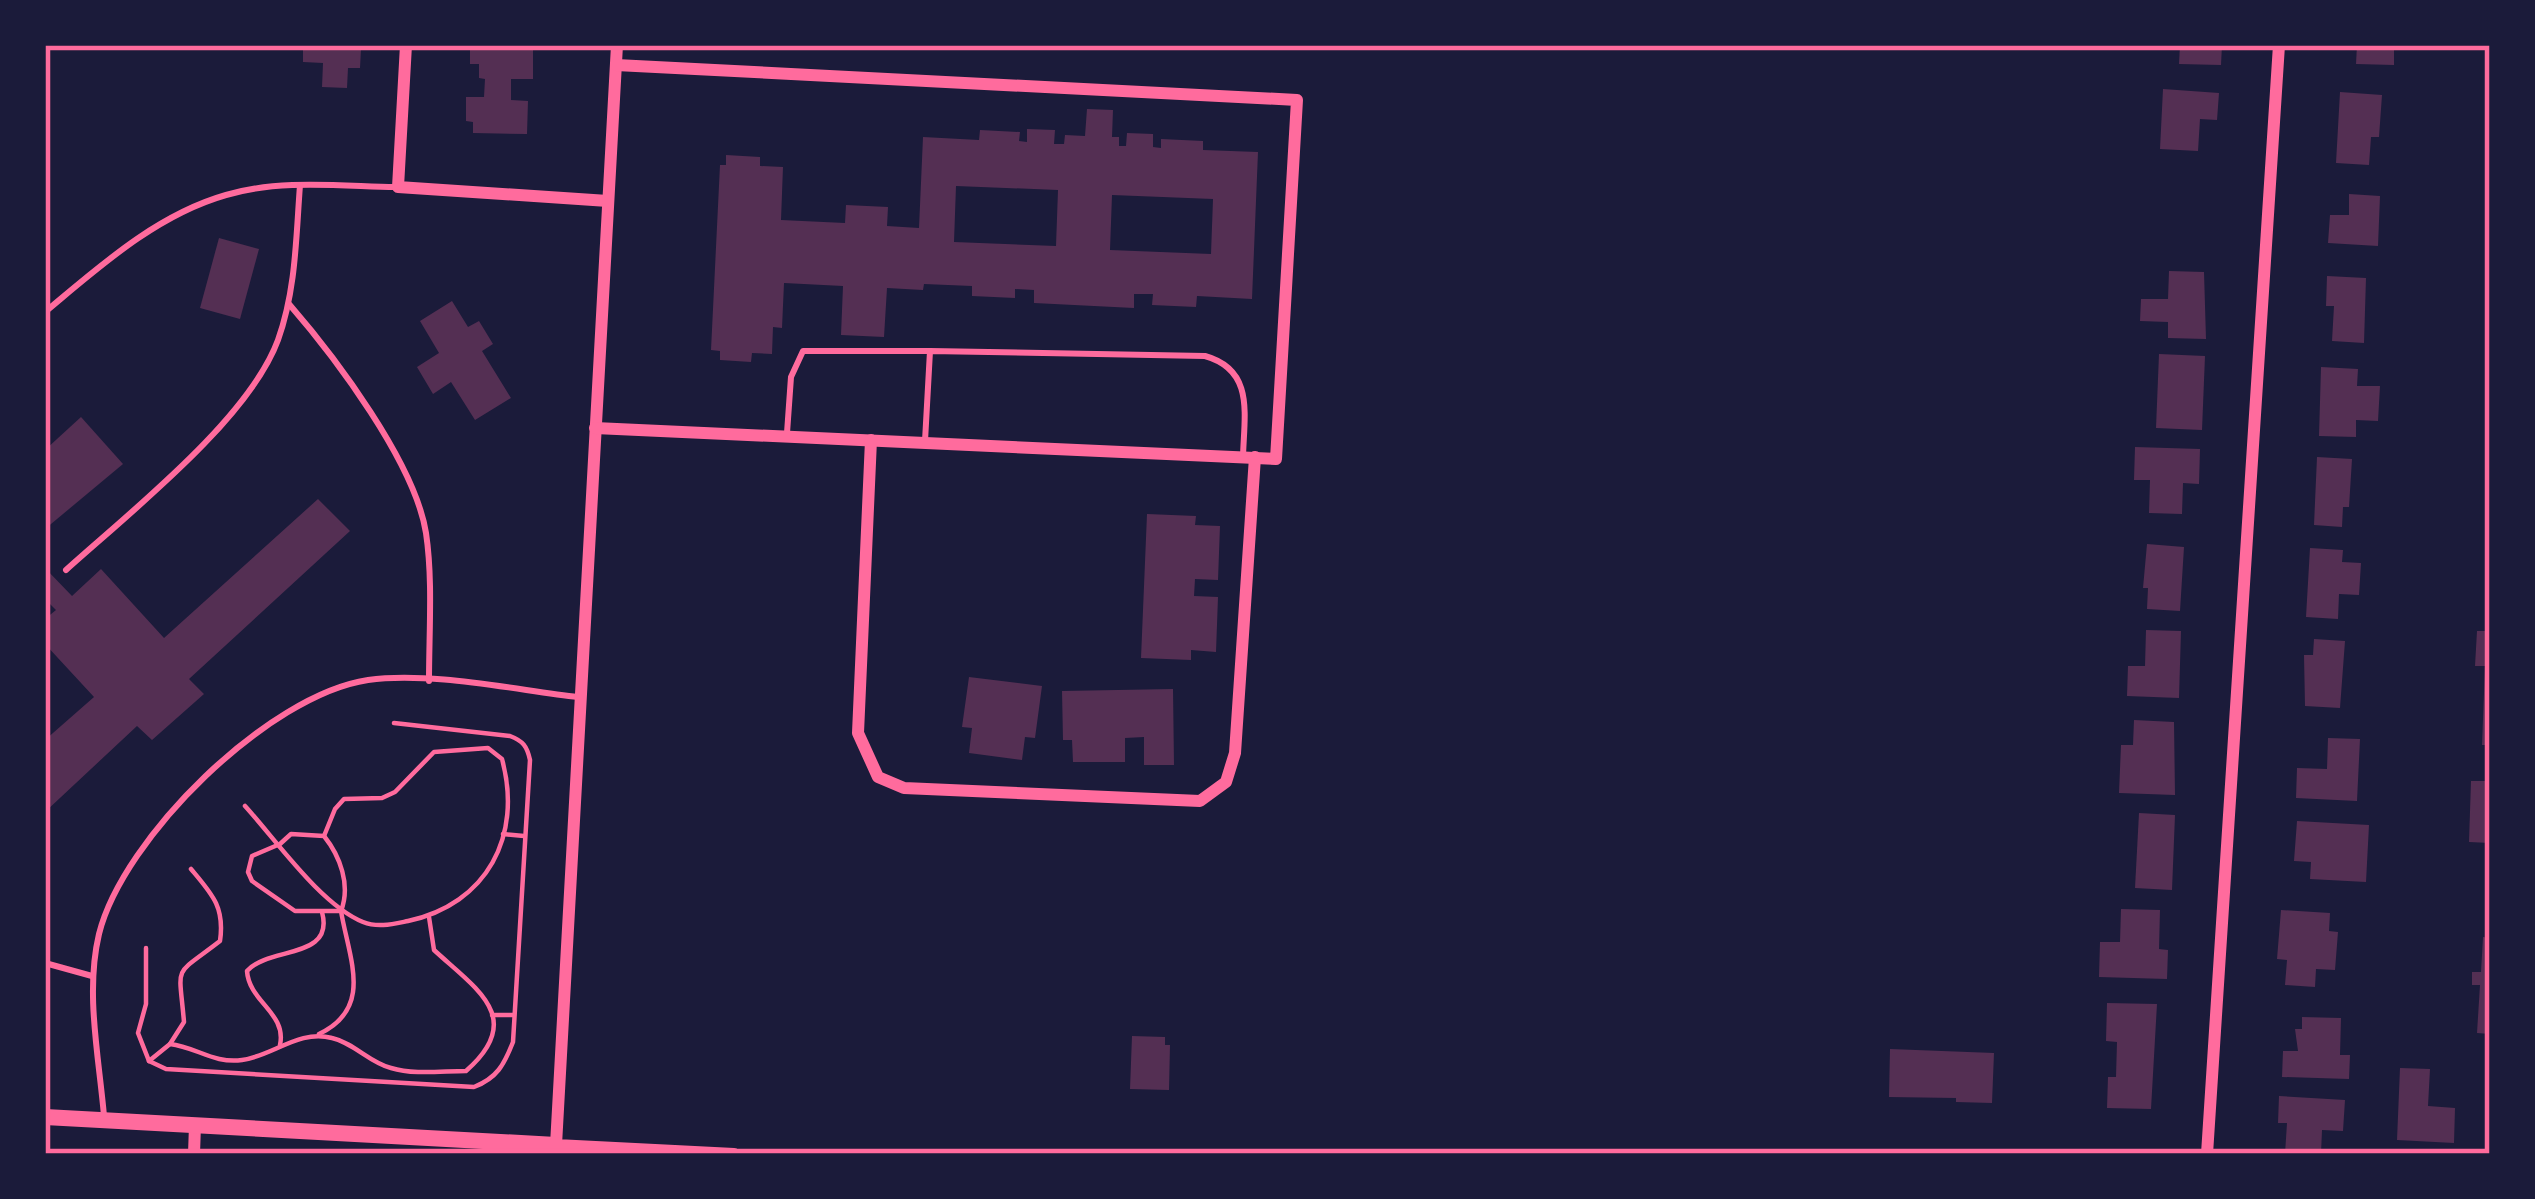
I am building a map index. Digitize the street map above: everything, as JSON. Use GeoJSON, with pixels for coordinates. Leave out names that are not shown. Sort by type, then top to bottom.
{"type":"FeatureCollection","features":[{"type":"Feature","properties":{"kind":"main road"},"geometry":{"type":"LineString","coordinates":[[45,1117],[556,1149]]}},
{"type":"Feature","properties":{"kind":"street"},"geometry":{"type":"LineString","coordinates":[[406,45],[398,187],[608,201]]}},
{"type":"Feature","properties":{"kind":"street"},"geometry":{"type":"LineString","coordinates":[[617,45],[556,1149],[734,1154]]}},
{"type":"Feature","properties":{"kind":"street"},"geometry":{"type":"LineString","coordinates":[[2207,1154],[2279,45]]}},
{"type":"Feature","properties":{"kind":"street"},"geometry":{"type":"LineString","coordinates":[[595,428],[1276,458],[1298,100],[616,65]]}},
{"type":"Feature","properties":{"kind":"street"},"geometry":{"type":"LineString","coordinates":[[871,440],[858,733],[878,777],[904,788],[1199,801],[1226,782],[1235,753],[1249,457]]}},
{"type":"Feature","properties":{"kind":"street"},"geometry":{"type":"LineString","coordinates":[[194,1154],[195,1125]]}},
{"type":"Feature","properties":{"kind":"lane"},"geometry":{"type":"LineString","coordinates":[[45,312],[107,260],[172,217],[227,194],[299,185],[398,187]]}},
{"type":"Feature","properties":{"kind":"lane"},"geometry":{"type":"LineString","coordinates":[[66,570],[206,442],[276,346],[289,304],[299,185]]}},
{"type":"Feature","properties":{"kind":"lane"},"geometry":{"type":"LineString","coordinates":[[289,304],[370,409],[409,484],[425,530],[429,680]]}},
{"type":"Feature","properties":{"kind":"lane"},"geometry":{"type":"LineString","coordinates":[[786,436],[791,377],[803,351],[1218,359],[1240,378],[1249,457]]}},
{"type":"Feature","properties":{"kind":"lane"},"geometry":{"type":"LineString","coordinates":[[925,442],[930,351]]}},
{"type":"Feature","properties":{"kind":"lane"},"geometry":{"type":"LineString","coordinates":[[105,1120],[92,976],[99,934],[112,892],[125,870],[193,788],[292,710],[368,680],[429,680],[580,697]]}},
{"type":"Feature","properties":{"kind":"lane"},"geometry":{"type":"LineString","coordinates":[[45,963],[92,976]]}},
{"type":"Feature","properties":{"kind":"path"},"geometry":{"type":"LineString","coordinates":[[146,948],[146,1004],[138,1033],[149,1060],[166,1069],[475,1087],[491,1080],[506,1062],[512,1042],[530,760],[521,740],[394,723]]}},
{"type":"Feature","properties":{"kind":"path"},"geometry":{"type":"LineString","coordinates":[[245,806],[341,911],[376,926],[429,917],[460,902],[483,880],[496,858],[509,805],[502,759],[488,748],[434,752],[395,792],[382,798],[344,800],[324,836]]}},
{"type":"Feature","properties":{"kind":"path"},"geometry":{"type":"LineString","coordinates":[[170,1044],[220,1060],[244,1060],[333,1028],[355,998],[341,911],[345,900],[338,853],[324,836],[291,834],[252,856],[248,872],[252,881],[295,911],[341,911]]}},
{"type":"Feature","properties":{"kind":"path"},"geometry":{"type":"LineString","coordinates":[[503,834],[524,836]]}},
{"type":"Feature","properties":{"kind":"path"},"geometry":{"type":"LineString","coordinates":[[149,1060],[170,1044],[184,1022],[178,983],[184,965],[220,941],[219,902],[191,869]]}},
{"type":"Feature","properties":{"kind":"path"},"geometry":{"type":"LineString","coordinates":[[280,1045],[283,1032],[278,1020],[248,987],[247,971],[258,959],[305,950],[320,940],[325,925],[322,912]]}},
{"type":"Feature","properties":{"kind":"path"},"geometry":{"type":"LineString","coordinates":[[316,1036],[332,1037],[387,1068],[411,1071],[466,1071],[489,1048],[495,1032],[485,996],[470,977],[434,950],[429,917]]}},
{"type":"Feature","properties":{"kind":"path"},"geometry":{"type":"LineString","coordinates":[[492,1015],[514,1015]]}},
{"type":"Feature","properties":{"kind":"path"},"geometry":{"type":"LineString","coordinates":[[219,1074],[220,1060]]}},
{"type":"Feature","properties":{"kind":"path"},"geometry":{"type":"LineString","coordinates":[[410,1084],[411,1071]]}},
{"type":"Feature","properties":{"kind":"building"},"geometry":{"type":"Polygon","coordinates":[[[303,45],[356,45],[361,49],[360,68],[348,68],[347,88],[322,87],[323,63],[303,62],[303,45]]]}},
{"type":"Feature","properties":{"kind":"building"},"geometry":{"type":"Polygon","coordinates":[[[512,45],[512,49],[533,49],[533,79],[511,79],[511,100],[528,101],[527,134],[473,133],[473,122],[466,121],[466,97],[484,97],[485,79],[479,78],[479,64],[470,64],[470,46],[512,45]]]}},
{"type":"Feature","properties":{"kind":"building"},"geometry":{"type":"Polygon","coordinates":[[[2180,45],[2222,45],[2221,65],[2179,64],[2180,45]]]}},
{"type":"Feature","properties":{"kind":"building"},"geometry":{"type":"Polygon","coordinates":[[[2357,45],[2394,45],[2394,65],[2356,64],[2357,45]]]}},
{"type":"Feature","properties":{"kind":"building"},"geometry":{"type":"Polygon","coordinates":[[[2163,89],[2219,93],[2217,120],[2200,119],[2198,151],[2160,149],[2163,89]]]}},
{"type":"Feature","properties":{"kind":"building"},"geometry":{"type":"Polygon","coordinates":[[[2340,92],[2382,95],[2379,137],[2371,137],[2369,165],[2336,163],[2340,92]]]}},
{"type":"Feature","properties":{"kind":"building"},"geometry":{"type":"Polygon","coordinates":[[[1087,109],[1113,110],[1112,137],[1119,137],[1119,146],[1126,146],[1127,133],[1153,134],[1153,147],[1161,148],[1161,139],[1203,141],[1203,150],[1258,152],[1252,299],[1197,296],[1196,307],[1152,305],[1153,294],[1134,294],[1134,308],[1034,303],[1034,290],[1015,289],[1015,298],[972,296],[972,286],[924,284],[923,290],[887,288],[884,337],[841,335],[843,286],[784,283],[782,328],[773,327],[772,354],[752,353],[751,362],[720,360],[720,351],[711,350],[720,165],[726,165],[726,155],[760,157],[760,166],[783,167],[781,220],[845,223],[846,205],[888,207],[887,226],[919,228],[923,137],[979,140],[980,130],[1020,132],[1019,141],[1027,142],[1027,129],[1055,130],[1054,144],[1064,144],[1065,135],[1085,136],[1087,109]],[[956,186],[954,242],[1056,246],[1058,190],[956,186]],[[1112,195],[1110,250],[1211,254],[1213,199],[1112,195]]]}},
{"type":"Feature","properties":{"kind":"building"},"geometry":{"type":"Polygon","coordinates":[[[2349,194],[2380,196],[2378,246],[2328,243],[2330,215],[2349,215],[2349,194]]]}},
{"type":"Feature","properties":{"kind":"building"},"geometry":{"type":"Polygon","coordinates":[[[219,238],[259,249],[240,319],[200,308],[219,238]]]}},
{"type":"Feature","properties":{"kind":"building"},"geometry":{"type":"Polygon","coordinates":[[[2169,271],[2204,272],[2206,339],[2168,338],[2168,322],[2140,321],[2141,299],[2168,299],[2169,271]]]}},
{"type":"Feature","properties":{"kind":"building"},"geometry":{"type":"Polygon","coordinates":[[[2327,276],[2366,278],[2364,343],[2332,341],[2334,306],[2326,306],[2327,276]]]}},
{"type":"Feature","properties":{"kind":"building"},"geometry":{"type":"Polygon","coordinates":[[[452,301],[468,327],[479,321],[493,344],[482,351],[511,398],[475,420],[451,382],[433,394],[417,367],[439,353],[420,321],[452,301]]]}},
{"type":"Feature","properties":{"kind":"building"},"geometry":{"type":"Polygon","coordinates":[[[2159,354],[2205,356],[2202,430],[2156,428],[2159,354]]]}},
{"type":"Feature","properties":{"kind":"building"},"geometry":{"type":"Polygon","coordinates":[[[2321,367],[2358,369],[2357,386],[2380,386],[2378,421],[2356,420],[2356,437],[2319,436],[2321,367]]]}},
{"type":"Feature","properties":{"kind":"building"},"geometry":{"type":"Polygon","coordinates":[[[81,417],[123,464],[45,529],[45,450],[81,417]]]}},
{"type":"Feature","properties":{"kind":"building"},"geometry":{"type":"Polygon","coordinates":[[[2135,447],[2200,449],[2199,484],[2183,483],[2182,514],[2149,513],[2150,480],[2134,480],[2135,447]]]}},
{"type":"Feature","properties":{"kind":"building"},"geometry":{"type":"Polygon","coordinates":[[[2317,457],[2352,459],[2349,507],[2343,507],[2342,527],[2314,525],[2317,457]]]}},
{"type":"Feature","properties":{"kind":"building"},"geometry":{"type":"Polygon","coordinates":[[[318,499],[350,531],[189,679],[204,694],[152,740],[137,726],[45,812],[45,740],[94,697],[45,644],[45,619],[56,610],[45,599],[45,568],[72,596],[101,569],[164,638],[318,499]]]}},
{"type":"Feature","properties":{"kind":"building"},"geometry":{"type":"Polygon","coordinates":[[[1147,514],[1196,516],[1195,525],[1220,526],[1218,580],[1195,579],[1194,596],[1218,597],[1216,652],[1191,650],[1191,660],[1141,658],[1147,514]]]}},
{"type":"Feature","properties":{"kind":"building"},"geometry":{"type":"Polygon","coordinates":[[[2147,544],[2184,547],[2180,611],[2147,609],[2148,588],[2143,588],[2147,544]]]}},
{"type":"Feature","properties":{"kind":"building"},"geometry":{"type":"Polygon","coordinates":[[[2310,548],[2343,550],[2342,562],[2361,563],[2359,595],[2339,594],[2338,619],[2306,617],[2310,548]]]}},
{"type":"Feature","properties":{"kind":"building"},"geometry":{"type":"Polygon","coordinates":[[[2146,630],[2181,631],[2179,698],[2127,696],[2128,666],[2145,666],[2146,630]]]}},
{"type":"Feature","properties":{"kind":"building"},"geometry":{"type":"Polygon","coordinates":[[[2477,631],[2490,631],[2490,745],[2482,745],[2485,666],[2475,666],[2477,631]]]}},
{"type":"Feature","properties":{"kind":"building"},"geometry":{"type":"Polygon","coordinates":[[[2314,639],[2345,641],[2340,708],[2305,706],[2304,655],[2313,655],[2314,639]]]}},
{"type":"Feature","properties":{"kind":"building"},"geometry":{"type":"Polygon","coordinates":[[[969,677],[1042,686],[1035,738],[1025,737],[1022,760],[969,753],[972,728],[962,727],[969,677]]]}},
{"type":"Feature","properties":{"kind":"building"},"geometry":{"type":"Polygon","coordinates":[[[1173,689],[1174,765],[1144,765],[1144,737],[1125,738],[1125,762],[1073,762],[1072,740],[1063,740],[1062,691],[1173,689]]]}},
{"type":"Feature","properties":{"kind":"building"},"geometry":{"type":"Polygon","coordinates":[[[2134,720],[2174,722],[2175,795],[2119,793],[2121,745],[2133,745],[2134,720]]]}},
{"type":"Feature","properties":{"kind":"building"},"geometry":{"type":"Polygon","coordinates":[[[2328,738],[2360,739],[2357,801],[2296,798],[2297,768],[2327,769],[2328,738]]]}},
{"type":"Feature","properties":{"kind":"building"},"geometry":{"type":"Polygon","coordinates":[[[2471,781],[2490,781],[2490,843],[2469,842],[2471,781]]]}},
{"type":"Feature","properties":{"kind":"building"},"geometry":{"type":"Polygon","coordinates":[[[2139,813],[2175,815],[2172,890],[2135,888],[2139,813]]]}},
{"type":"Feature","properties":{"kind":"building"},"geometry":{"type":"Polygon","coordinates":[[[2297,821],[2369,825],[2366,882],[2310,879],[2311,862],[2294,861],[2297,821]]]}},
{"type":"Feature","properties":{"kind":"building"},"geometry":{"type":"Polygon","coordinates":[[[2121,909],[2160,910],[2159,949],[2168,950],[2167,979],[2099,977],[2100,942],[2120,942],[2121,909]]]}},
{"type":"Feature","properties":{"kind":"building"},"geometry":{"type":"Polygon","coordinates":[[[2281,910],[2330,913],[2329,931],[2338,932],[2335,970],[2316,969],[2315,987],[2285,985],[2287,960],[2277,959],[2281,910]]]}},
{"type":"Feature","properties":{"kind":"building"},"geometry":{"type":"Polygon","coordinates":[[[2483,937],[2490,938],[2490,1034],[2477,1033],[2480,985],[2472,985],[2472,972],[2481,972],[2483,937]]]}},
{"type":"Feature","properties":{"kind":"building"},"geometry":{"type":"Polygon","coordinates":[[[2107,1003],[2157,1004],[2151,1109],[2107,1108],[2108,1077],[2116,1077],[2117,1042],[2106,1041],[2107,1003]]]}},
{"type":"Feature","properties":{"kind":"building"},"geometry":{"type":"Polygon","coordinates":[[[2302,1017],[2341,1018],[2340,1055],[2350,1055],[2349,1079],[2282,1077],[2283,1051],[2298,1051],[2295,1029],[2302,1029],[2302,1017]]]}},
{"type":"Feature","properties":{"kind":"building"},"geometry":{"type":"Polygon","coordinates":[[[1132,1036],[1165,1037],[1165,1045],[1170,1045],[1169,1090],[1130,1089],[1132,1036]]]}},
{"type":"Feature","properties":{"kind":"building"},"geometry":{"type":"Polygon","coordinates":[[[1890,1049],[1994,1053],[1992,1103],[1889,1097],[1890,1049]]]}},
{"type":"Feature","properties":{"kind":"building"},"geometry":{"type":"Polygon","coordinates":[[[2400,1068],[2430,1069],[2428,1106],[2455,1108],[2454,1143],[2397,1140],[2400,1068]]]}},
{"type":"Feature","properties":{"kind":"building"},"geometry":{"type":"Polygon","coordinates":[[[2279,1096],[2345,1100],[2343,1131],[2322,1130],[2321,1154],[2285,1154],[2287,1123],[2278,1123],[2279,1096]]]}}]}
